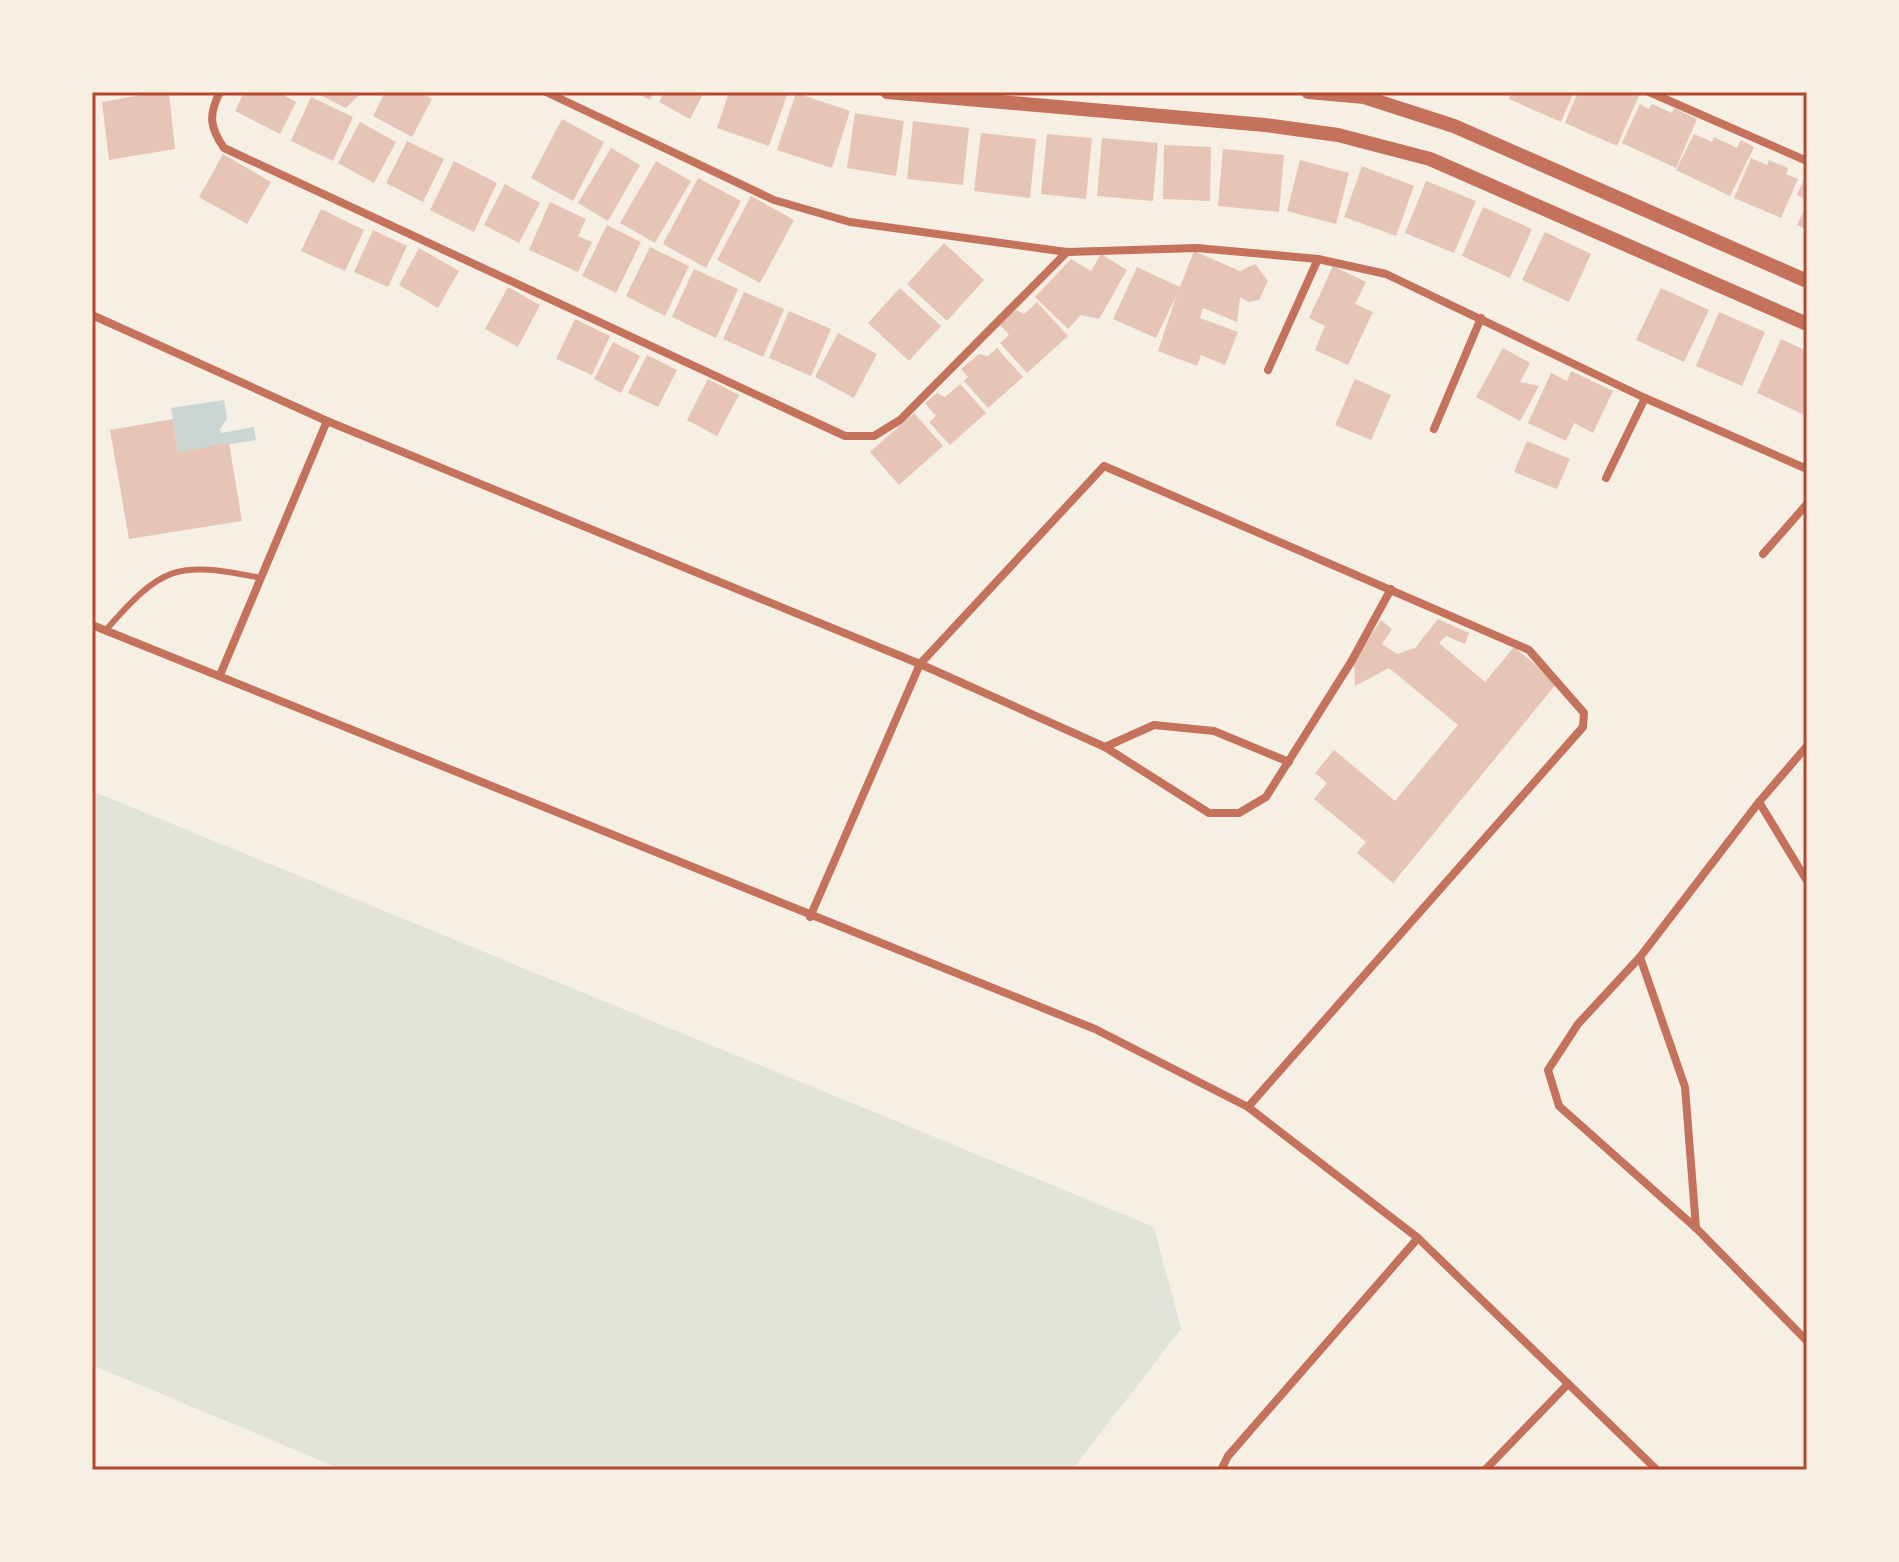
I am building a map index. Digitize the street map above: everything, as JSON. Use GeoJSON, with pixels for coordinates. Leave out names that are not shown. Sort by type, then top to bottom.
{"type":"FeatureCollection","features":[{"type":"Feature","properties":{"kind":"street"},"geometry":{"type":"LineString","coordinates":[[220,92],[211,109],[212,131],[224,148],[845,436],[874,436],[900,420],[1067,252]]}},
{"type":"Feature","properties":{"kind":"street"},"geometry":{"type":"LineString","coordinates":[[546,92],[774,200],[850,222],[1067,252],[1197,248],[1318,259],[1386,274],[1645,398],[1807,469]]}},
{"type":"Feature","properties":{"kind":"street"},"geometry":{"type":"LineString","coordinates":[[887,92],[1265,125],[1354,139],[1430,159],[1807,324]]}},
{"type":"Feature","properties":{"kind":"street"},"geometry":{"type":"LineString","coordinates":[[1308,92],[1364,97],[1454,126],[1807,281]]}},
{"type":"Feature","properties":{"kind":"street"},"geometry":{"type":"LineString","coordinates":[[1649,92],[1807,161]]}},
{"type":"Feature","properties":{"kind":"street"},"geometry":{"type":"LineString","coordinates":[[1268,370],[1318,259]]}},
{"type":"Feature","properties":{"kind":"street"},"geometry":{"type":"LineString","coordinates":[[92,315],[327,421],[920,664],[1105,747],[1209,813],[1239,813],[1266,797],[1391,589]]}},
{"type":"Feature","properties":{"kind":"street"},"geometry":{"type":"LineString","coordinates":[[1434,429],[1481,318]]}},
{"type":"Feature","properties":{"kind":"street"},"geometry":{"type":"LineString","coordinates":[[1606,478],[1645,398]]}},
{"type":"Feature","properties":{"kind":"street"},"geometry":{"type":"LineString","coordinates":[[220,675],[327,421]]}},
{"type":"Feature","properties":{"kind":"street"},"geometry":{"type":"LineString","coordinates":[[810,917],[920,664],[1104,466],[1529,650],[1584,713],[1583,727],[1248,1107]]}},
{"type":"Feature","properties":{"kind":"street"},"geometry":{"type":"LineString","coordinates":[[1763,554],[1807,504]]}},
{"type":"Feature","properties":{"kind":"street"},"geometry":{"type":"LineString","coordinates":[[92,625],[810,917],[1095,1029],[1248,1107],[1418,1238],[1657,1470]]}},
{"type":"Feature","properties":{"kind":"street"},"geometry":{"type":"LineString","coordinates":[[1105,747],[1154,725],[1214,731],[1289,762]]}},
{"type":"Feature","properties":{"kind":"street"},"geometry":{"type":"LineString","coordinates":[[1807,746],[1759,802],[1640,957],[1578,1024],[1548,1070],[1559,1106],[1696,1228],[1807,1341]]}},
{"type":"Feature","properties":{"kind":"street"},"geometry":{"type":"LineString","coordinates":[[1759,802],[1807,881]]}},
{"type":"Feature","properties":{"kind":"street"},"geometry":{"type":"LineString","coordinates":[[1640,957],[1685,1087],[1696,1228]]}},
{"type":"Feature","properties":{"kind":"street"},"geometry":{"type":"LineString","coordinates":[[1221,1470],[1228,1456],[1418,1238]]}},
{"type":"Feature","properties":{"kind":"street"},"geometry":{"type":"LineString","coordinates":[[1485,1470],[1568,1384]]}},
{"type":"Feature","properties":{"kind":"lane"},"geometry":{"type":"LineString","coordinates":[[105,631],[144,586],[164,577],[195,567],[261,578]]}},
{"type":"Feature","properties":{"kind":"shaded area"},"geometry":{"type":"Polygon","coordinates":[[[224,400],[227,419],[219,430],[222,433],[254,427],[256,440],[178,452],[171,408],[224,400]]]}},
{"type":"Feature","properties":{"kind":"shaded area"},"geometry":{"type":"Polygon","coordinates":[[[92,791],[1154,1227],[1181,1329],[1072,1470],[343,1470],[92,1365],[92,791]]]}},
{"type":"Feature","properties":{"kind":"building"},"geometry":{"type":"Polygon","coordinates":[[[169,92],[175,149],[109,160],[102,102],[169,92]]]}},
{"type":"Feature","properties":{"kind":"building"},"geometry":{"type":"Polygon","coordinates":[[[244,92],[278,92],[296,102],[280,134],[235,111],[244,92]]]}},
{"type":"Feature","properties":{"kind":"building"},"geometry":{"type":"Polygon","coordinates":[[[314,92],[362,92],[346,108],[314,92]]]}},
{"type":"Feature","properties":{"kind":"building"},"geometry":{"type":"Polygon","coordinates":[[[385,92],[419,92],[432,99],[412,137],[373,116],[385,92]]]}},
{"type":"Feature","properties":{"kind":"building"},"geometry":{"type":"Polygon","coordinates":[[[635,92],[654,92],[650,100],[635,92]]]}},
{"type":"Feature","properties":{"kind":"building"},"geometry":{"type":"Polygon","coordinates":[[[664,92],[704,92],[690,119],[659,102],[664,92]]]}},
{"type":"Feature","properties":{"kind":"building"},"geometry":{"type":"Polygon","coordinates":[[[729,92],[788,92],[769,146],[717,128],[729,92]]]}},
{"type":"Feature","properties":{"kind":"building"},"geometry":{"type":"Polygon","coordinates":[[[1512,92],[1574,92],[1561,122],[1509,99],[1512,92]]]}},
{"type":"Feature","properties":{"kind":"building"},"geometry":{"type":"Polygon","coordinates":[[[1578,92],[1640,93],[1617,146],[1565,123],[1578,92]]]}},
{"type":"Feature","properties":{"kind":"building"},"geometry":{"type":"Polygon","coordinates":[[[796,93],[850,111],[832,168],[777,150],[796,93]]]}},
{"type":"Feature","properties":{"kind":"building"},"geometry":{"type":"Polygon","coordinates":[[[311,97],[353,117],[333,161],[291,141],[311,97]]]}},
{"type":"Feature","properties":{"kind":"building"},"geometry":{"type":"Polygon","coordinates":[[[1640,104],[1649,109],[1652,104],[1672,113],[1674,108],[1697,119],[1676,168],[1622,143],[1640,104]]]}},
{"type":"Feature","properties":{"kind":"building"},"geometry":{"type":"Polygon","coordinates":[[[855,113],[904,121],[896,176],[847,168],[855,113]]]}},
{"type":"Feature","properties":{"kind":"building"},"geometry":{"type":"Polygon","coordinates":[[[562,119],[604,142],[573,201],[531,178],[562,119]]]}},
{"type":"Feature","properties":{"kind":"building"},"geometry":{"type":"Polygon","coordinates":[[[913,121],[969,128],[963,185],[907,179],[913,121]]]}},
{"type":"Feature","properties":{"kind":"building"},"geometry":{"type":"Polygon","coordinates":[[[360,122],[396,142],[374,183],[338,163],[360,122]]]}},
{"type":"Feature","properties":{"kind":"building"},"geometry":{"type":"Polygon","coordinates":[[[981,133],[1036,139],[1030,198],[974,191],[981,133]]]}},
{"type":"Feature","properties":{"kind":"building"},"geometry":{"type":"Polygon","coordinates":[[[1047,134],[1092,138],[1086,199],[1041,194],[1047,134]]]}},
{"type":"Feature","properties":{"kind":"building"},"geometry":{"type":"Polygon","coordinates":[[[1694,134],[1712,142],[1714,137],[1737,148],[1741,140],[1754,147],[1730,196],[1676,170],[1694,134]]]}},
{"type":"Feature","properties":{"kind":"building"},"geometry":{"type":"Polygon","coordinates":[[[1102,138],[1158,143],[1153,201],[1097,196],[1102,138]]]}},
{"type":"Feature","properties":{"kind":"building"},"geometry":{"type":"Polygon","coordinates":[[[407,141],[444,159],[423,202],[386,183],[407,141]]]}},
{"type":"Feature","properties":{"kind":"building"},"geometry":{"type":"Polygon","coordinates":[[[1164,145],[1211,147],[1210,201],[1163,199],[1164,145]]]}},
{"type":"Feature","properties":{"kind":"building"},"geometry":{"type":"Polygon","coordinates":[[[611,148],[640,165],[608,221],[578,203],[611,148]]]}},
{"type":"Feature","properties":{"kind":"building"},"geometry":{"type":"Polygon","coordinates":[[[1223,149],[1284,155],[1279,212],[1218,206],[1223,149]]]}},
{"type":"Feature","properties":{"kind":"building"},"geometry":{"type":"Polygon","coordinates":[[[223,154],[271,182],[247,224],[199,197],[223,154]]]}},
{"type":"Feature","properties":{"kind":"building"},"geometry":{"type":"Polygon","coordinates":[[[1751,158],[1767,165],[1769,160],[1788,168],[1786,174],[1798,179],[1781,218],[1734,198],[1751,158]]]}},
{"type":"Feature","properties":{"kind":"building"},"geometry":{"type":"Polygon","coordinates":[[[1300,160],[1349,173],[1336,224],[1287,211],[1300,160]]]}},
{"type":"Feature","properties":{"kind":"building"},"geometry":{"type":"Polygon","coordinates":[[[454,161],[497,183],[474,232],[430,210],[454,161]]]}},
{"type":"Feature","properties":{"kind":"building"},"geometry":{"type":"Polygon","coordinates":[[[656,161],[691,181],[655,243],[620,223],[656,161]]]}},
{"type":"Feature","properties":{"kind":"building"},"geometry":{"type":"Polygon","coordinates":[[[1362,166],[1414,186],[1396,236],[1344,217],[1362,166]]]}},
{"type":"Feature","properties":{"kind":"building"},"geometry":{"type":"Polygon","coordinates":[[[1807,173],[1807,200],[1797,195],[1807,173]]]}},
{"type":"Feature","properties":{"kind":"building"},"geometry":{"type":"Polygon","coordinates":[[[698,178],[741,201],[706,268],[663,244],[698,178]]]}},
{"type":"Feature","properties":{"kind":"building"},"geometry":{"type":"Polygon","coordinates":[[[1426,181],[1476,201],[1454,253],[1405,233],[1426,181]]]}},
{"type":"Feature","properties":{"kind":"building"},"geometry":{"type":"Polygon","coordinates":[[[505,184],[540,203],[519,243],[484,225],[505,184]]]}},
{"type":"Feature","properties":{"kind":"building"},"geometry":{"type":"Polygon","coordinates":[[[751,196],[794,220],[760,283],[717,260],[751,196]]]}},
{"type":"Feature","properties":{"kind":"building"},"geometry":{"type":"Polygon","coordinates":[[[550,202],[586,219],[578,236],[592,242],[578,272],[529,250],[550,202]]]}},
{"type":"Feature","properties":{"kind":"building"},"geometry":{"type":"Polygon","coordinates":[[[1807,204],[1807,230],[1797,225],[1807,204]]]}},
{"type":"Feature","properties":{"kind":"building"},"geometry":{"type":"Polygon","coordinates":[[[1483,207],[1532,229],[1510,278],[1462,256],[1483,207]]]}},
{"type":"Feature","properties":{"kind":"building"},"geometry":{"type":"Polygon","coordinates":[[[321,209],[364,230],[345,271],[301,251],[321,209]]]}},
{"type":"Feature","properties":{"kind":"building"},"geometry":{"type":"Polygon","coordinates":[[[607,225],[641,242],[616,293],[582,276],[607,225]]]}},
{"type":"Feature","properties":{"kind":"building"},"geometry":{"type":"Polygon","coordinates":[[[373,230],[407,246],[388,287],[354,272],[373,230]]]}},
{"type":"Feature","properties":{"kind":"building"},"geometry":{"type":"Polygon","coordinates":[[[1545,232],[1591,254],[1569,302],[1522,280],[1545,232]]]}},
{"type":"Feature","properties":{"kind":"building"},"geometry":{"type":"Polygon","coordinates":[[[944,243],[984,280],[947,321],[907,284],[944,243]]]}},
{"type":"Feature","properties":{"kind":"building"},"geometry":{"type":"Polygon","coordinates":[[[650,247],[689,266],[665,316],[626,296],[650,247]]]}},
{"type":"Feature","properties":{"kind":"building"},"geometry":{"type":"Polygon","coordinates":[[[419,248],[459,271],[438,308],[399,285],[419,248]]]}},
{"type":"Feature","properties":{"kind":"building"},"geometry":{"type":"Polygon","coordinates":[[[1194,251],[1240,271],[1255,264],[1268,281],[1259,300],[1249,302],[1240,297],[1237,322],[1203,308],[1200,318],[1238,332],[1225,365],[1201,355],[1197,366],[1158,351],[1177,294],[1156,338],[1113,319],[1137,267],[1180,287],[1194,251]]]}},
{"type":"Feature","properties":{"kind":"building"},"geometry":{"type":"Polygon","coordinates":[[[1101,254],[1127,270],[1099,319],[1081,315],[1068,329],[1035,297],[1071,259],[1091,271],[1101,254]]]}},
{"type":"Feature","properties":{"kind":"building"},"geometry":{"type":"Polygon","coordinates":[[[1333,266],[1366,282],[1355,304],[1373,312],[1348,365],[1315,350],[1325,326],[1309,318],[1333,266]]]}},
{"type":"Feature","properties":{"kind":"building"},"geometry":{"type":"Polygon","coordinates":[[[694,269],[738,289],[716,338],[672,317],[694,269]]]}},
{"type":"Feature","properties":{"kind":"building"},"geometry":{"type":"Polygon","coordinates":[[[508,287],[540,305],[518,347],[485,329],[508,287]]]}},
{"type":"Feature","properties":{"kind":"building"},"geometry":{"type":"Polygon","coordinates":[[[900,288],[941,326],[909,361],[868,323],[900,288]]]}},
{"type":"Feature","properties":{"kind":"building"},"geometry":{"type":"Polygon","coordinates":[[[1661,288],[1709,310],[1684,362],[1636,340],[1661,288]]]}},
{"type":"Feature","properties":{"kind":"building"},"geometry":{"type":"Polygon","coordinates":[[[744,292],[784,309],[763,357],[723,339],[744,292]]]}},
{"type":"Feature","properties":{"kind":"building"},"geometry":{"type":"Polygon","coordinates":[[[1037,302],[1068,336],[1027,373],[1000,343],[1009,335],[1000,325],[1016,310],[1024,314],[1037,302]]]}},
{"type":"Feature","properties":{"kind":"building"},"geometry":{"type":"Polygon","coordinates":[[[789,311],[831,329],[811,376],[769,358],[789,311]]]}},
{"type":"Feature","properties":{"kind":"building"},"geometry":{"type":"Polygon","coordinates":[[[1719,312],[1765,332],[1742,386],[1696,366],[1719,312]]]}},
{"type":"Feature","properties":{"kind":"building"},"geometry":{"type":"Polygon","coordinates":[[[575,319],[610,336],[592,375],[556,359],[575,319]]]}},
{"type":"Feature","properties":{"kind":"building"},"geometry":{"type":"Polygon","coordinates":[[[838,333],[877,354],[854,398],[815,377],[838,333]]]}},
{"type":"Feature","properties":{"kind":"building"},"geometry":{"type":"Polygon","coordinates":[[[1781,339],[1807,351],[1807,416],[1757,393],[1781,339]]]}},
{"type":"Feature","properties":{"kind":"building"},"geometry":{"type":"Polygon","coordinates":[[[613,342],[640,356],[621,393],[594,379],[613,342]]]}},
{"type":"Feature","properties":{"kind":"building"},"geometry":{"type":"Polygon","coordinates":[[[997,348],[1023,377],[988,408],[964,381],[968,377],[961,369],[979,354],[988,356],[997,348]]]}},
{"type":"Feature","properties":{"kind":"building"},"geometry":{"type":"Polygon","coordinates":[[[1503,348],[1530,363],[1520,382],[1539,386],[1520,421],[1476,397],[1503,348]]]}},
{"type":"Feature","properties":{"kind":"building"},"geometry":{"type":"Polygon","coordinates":[[[647,355],[677,370],[658,407],[628,393],[647,355]]]}},
{"type":"Feature","properties":{"kind":"building"},"geometry":{"type":"Polygon","coordinates":[[[1571,371],[1613,391],[1593,433],[1574,423],[1566,441],[1528,423],[1551,373],[1567,381],[1571,371]]]}},
{"type":"Feature","properties":{"kind":"building"},"geometry":{"type":"Polygon","coordinates":[[[708,379],[739,395],[717,436],[687,420],[708,379]]]}},
{"type":"Feature","properties":{"kind":"building"},"geometry":{"type":"Polygon","coordinates":[[[1355,379],[1391,395],[1371,440],[1335,425],[1355,379]]]}},
{"type":"Feature","properties":{"kind":"building"},"geometry":{"type":"Polygon","coordinates":[[[960,384],[986,413],[950,445],[929,422],[936,416],[925,403],[937,393],[945,397],[960,384]]]}},
{"type":"Feature","properties":{"kind":"building"},"geometry":{"type":"Polygon","coordinates":[[[914,413],[943,446],[899,485],[870,452],[914,413]]]}},
{"type":"Feature","properties":{"kind":"building"},"geometry":{"type":"Polygon","coordinates":[[[173,419],[178,452],[229,443],[242,521],[129,539],[110,430],[173,419]]]}},
{"type":"Feature","properties":{"kind":"building"},"geometry":{"type":"Polygon","coordinates":[[[1527,441],[1570,459],[1557,489],[1514,472],[1527,441]]]}},
{"type":"Feature","properties":{"kind":"building"},"geometry":{"type":"Polygon","coordinates":[[[1438,619],[1469,633],[1465,644],[1446,636],[1439,643],[1485,682],[1514,647],[1557,683],[1393,883],[1357,853],[1366,842],[1314,799],[1327,783],[1315,773],[1334,750],[1395,801],[1458,725],[1389,668],[1355,686],[1354,660],[1381,620],[1392,629],[1382,644],[1397,654],[1415,648],[1438,619]]]}}]}
